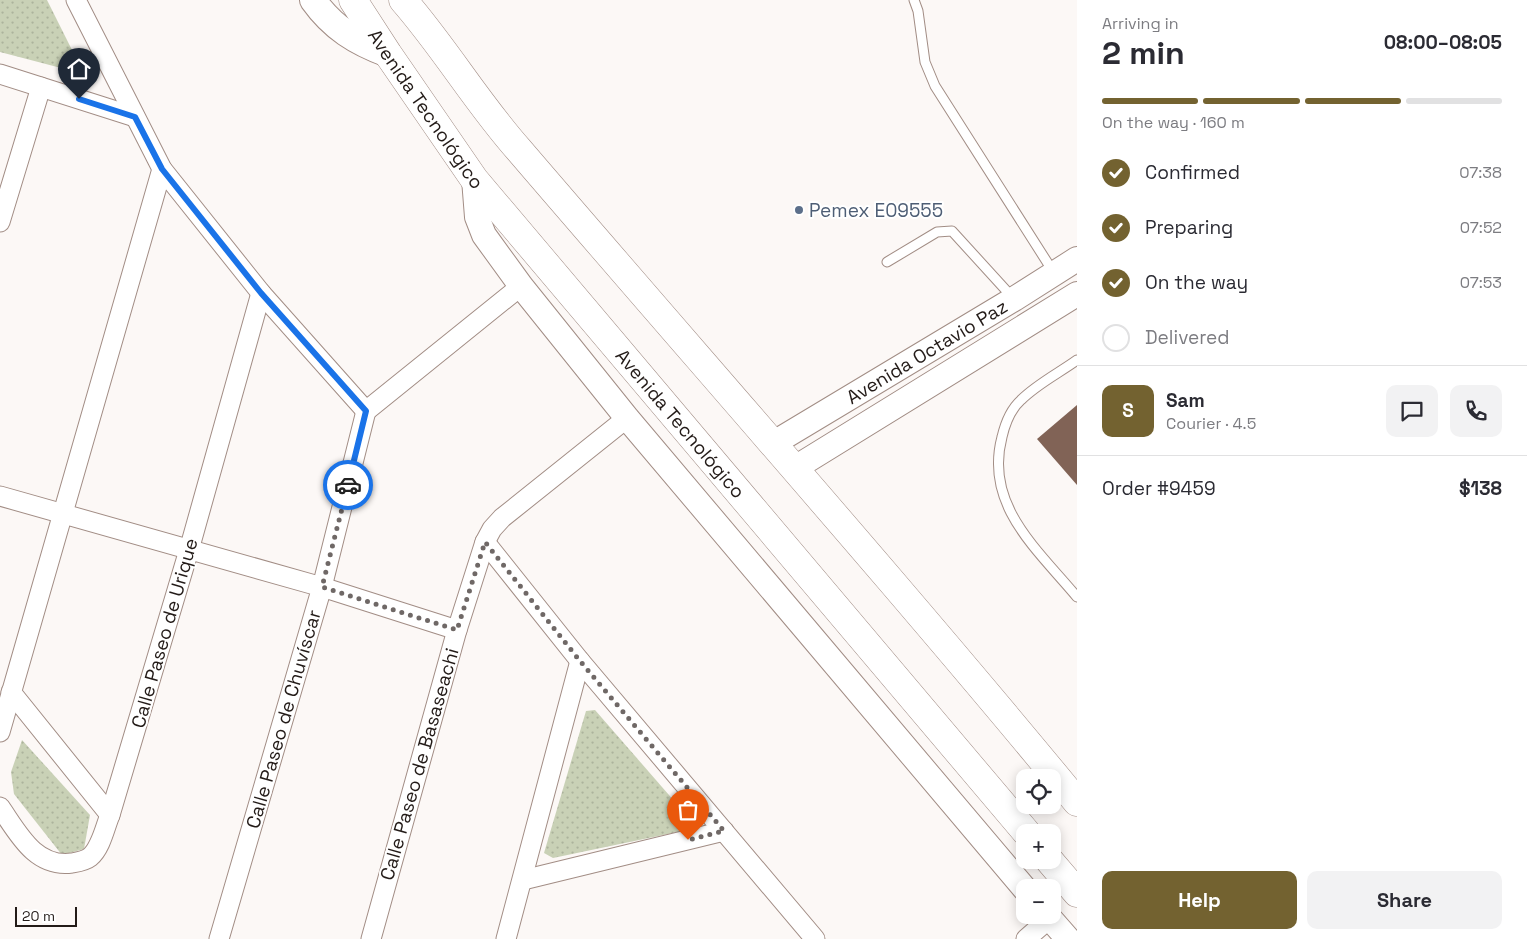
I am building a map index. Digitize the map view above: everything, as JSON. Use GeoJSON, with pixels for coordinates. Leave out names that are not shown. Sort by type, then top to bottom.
{"type":"FeatureCollection","features":[{"type":"Feature","properties":{"kind":"main road"},"geometry":{"type":"LineString","coordinates":[[313,0],[338,28],[358,42],[388,54]]}},
{"type":"Feature","properties":{"kind":"main road","name":"Avenida Tecnológico"},"geometry":{"type":"LineString","coordinates":[[353,0],[474,180],[1019,824]]}},
{"type":"Feature","properties":{"kind":"main road"},"geometry":{"type":"LineString","coordinates":[[405,1],[516,147],[971,673],[1077,802]]}},
{"type":"Feature","properties":{"kind":"main road"},"geometry":{"type":"LineString","coordinates":[[1056,869],[1077,894]]}},
{"type":"Feature","properties":{"kind":"street"},"geometry":{"type":"LineString","coordinates":[[76,0],[162,169],[261,293],[366,411],[522,286]]}},
{"type":"Feature","properties":{"kind":"street"},"geometry":{"type":"LineString","coordinates":[[0,74],[135,117]]}},
{"type":"Feature","properties":{"kind":"street"},"geometry":{"type":"LineString","coordinates":[[0,222],[41,87]]}},
{"type":"Feature","properties":{"kind":"street"},"geometry":{"type":"LineString","coordinates":[[0,732],[162,169]]}},
{"type":"Feature","properties":{"kind":"street"},"geometry":{"type":"LineString","coordinates":[[474,180],[478,217],[484,235],[522,286],[627,418],[1017,879]]}},
{"type":"Feature","properties":{"kind":"street","name":"Avenida Octavio Paz"},"geometry":{"type":"LineString","coordinates":[[774,443],[1077,259]]}},
{"type":"Feature","properties":{"kind":"street","name":"Calle Paseo de Urique"},"geometry":{"type":"LineString","coordinates":[[0,806],[19,835],[38,856],[52,863],[66,864],[89,858],[95,851],[110,815],[189,550],[261,293]]}},
{"type":"Feature","properties":{"kind":"street","name":"Avenida Octavio Paz"},"geometry":{"type":"LineString","coordinates":[[795,468],[1077,294]]}},
{"type":"Feature","properties":{"kind":"street","name":"Calle Paseo de Chuvíscar"},"geometry":{"type":"LineString","coordinates":[[219,939],[322,587],[366,411]]}},
{"type":"Feature","properties":{"kind":"street","name":"Calle Paseo de Basaseachi"},"geometry":{"type":"LineString","coordinates":[[371,939],[457,630],[485,542],[492,529],[502,518],[627,418]]}},
{"type":"Feature","properties":{"kind":"street"},"geometry":{"type":"LineString","coordinates":[[0,496],[322,587],[457,630]]}},
{"type":"Feature","properties":{"kind":"street"},"geometry":{"type":"LineString","coordinates":[[485,542],[580,661],[815,939]]}},
{"type":"Feature","properties":{"kind":"street"},"geometry":{"type":"LineString","coordinates":[[506,939],[580,661]]}},
{"type":"Feature","properties":{"kind":"street"},"geometry":{"type":"LineString","coordinates":[[11,692],[110,815]]}},
{"type":"Feature","properties":{"kind":"street"},"geometry":{"type":"LineString","coordinates":[[523,880],[724,831]]}},
{"type":"Feature","properties":{"kind":"street"},"geometry":{"type":"LineString","coordinates":[[1026,939],[1041,924]]}},
{"type":"Feature","properties":{"kind":"street"},"geometry":{"type":"LineString","coordinates":[[1054,924],[1068,939]]}},
{"type":"Feature","properties":{"kind":"lane"},"geometry":{"type":"LineString","coordinates":[[914,0],[918,11],[925,62],[935,86],[1054,273]]}},
{"type":"Feature","properties":{"kind":"lane"},"geometry":{"type":"LineString","coordinates":[[887,262],[937,232],[952,232],[1014,299]]}},
{"type":"Feature","properties":{"kind":"lane"},"geometry":{"type":"LineString","coordinates":[[1077,360],[1020,400],[1006,424],[998,452],[999,486],[1015,524],[1077,597]]}},
{"type":"Feature","properties":{"kind":"green space"},"geometry":{"type":"Polygon","coordinates":[[[0,0],[47,0],[84,74],[0,52],[0,0]]]}},
{"type":"Feature","properties":{"kind":"green space"},"geometry":{"type":"Polygon","coordinates":[[[595,710],[689,818],[687,830],[553,858],[544,853],[586,711],[595,710]]]}},
{"type":"Feature","properties":{"kind":"green space"},"geometry":{"type":"Polygon","coordinates":[[[22,740],[90,815],[84,849],[62,855],[14,794],[11,772],[22,740]]]}},
{"type":"Feature","properties":{"kind":"building"},"geometry":{"type":"Polygon","coordinates":[[[1077,405],[1077,485],[1037,439],[1077,405]]]}},
{"type":"Feature","properties":{"kind":"way so far"},"geometry":{"type":"LineString","coordinates":[[348,485],[322,587],[457,630],[485,542],[580,661],[724,831],[688,840]]}},
{"type":"Feature","properties":{"kind":"place","name":"Pemex E09555"},"geometry":{"type":"Point","coordinates":[799,210]}},
{"type":"Feature","properties":{"kind":"route"},"geometry":{"type":"LineString","coordinates":[[79,99],[135,117],[162,169],[261,293],[366,411],[348,485]]}}]}
